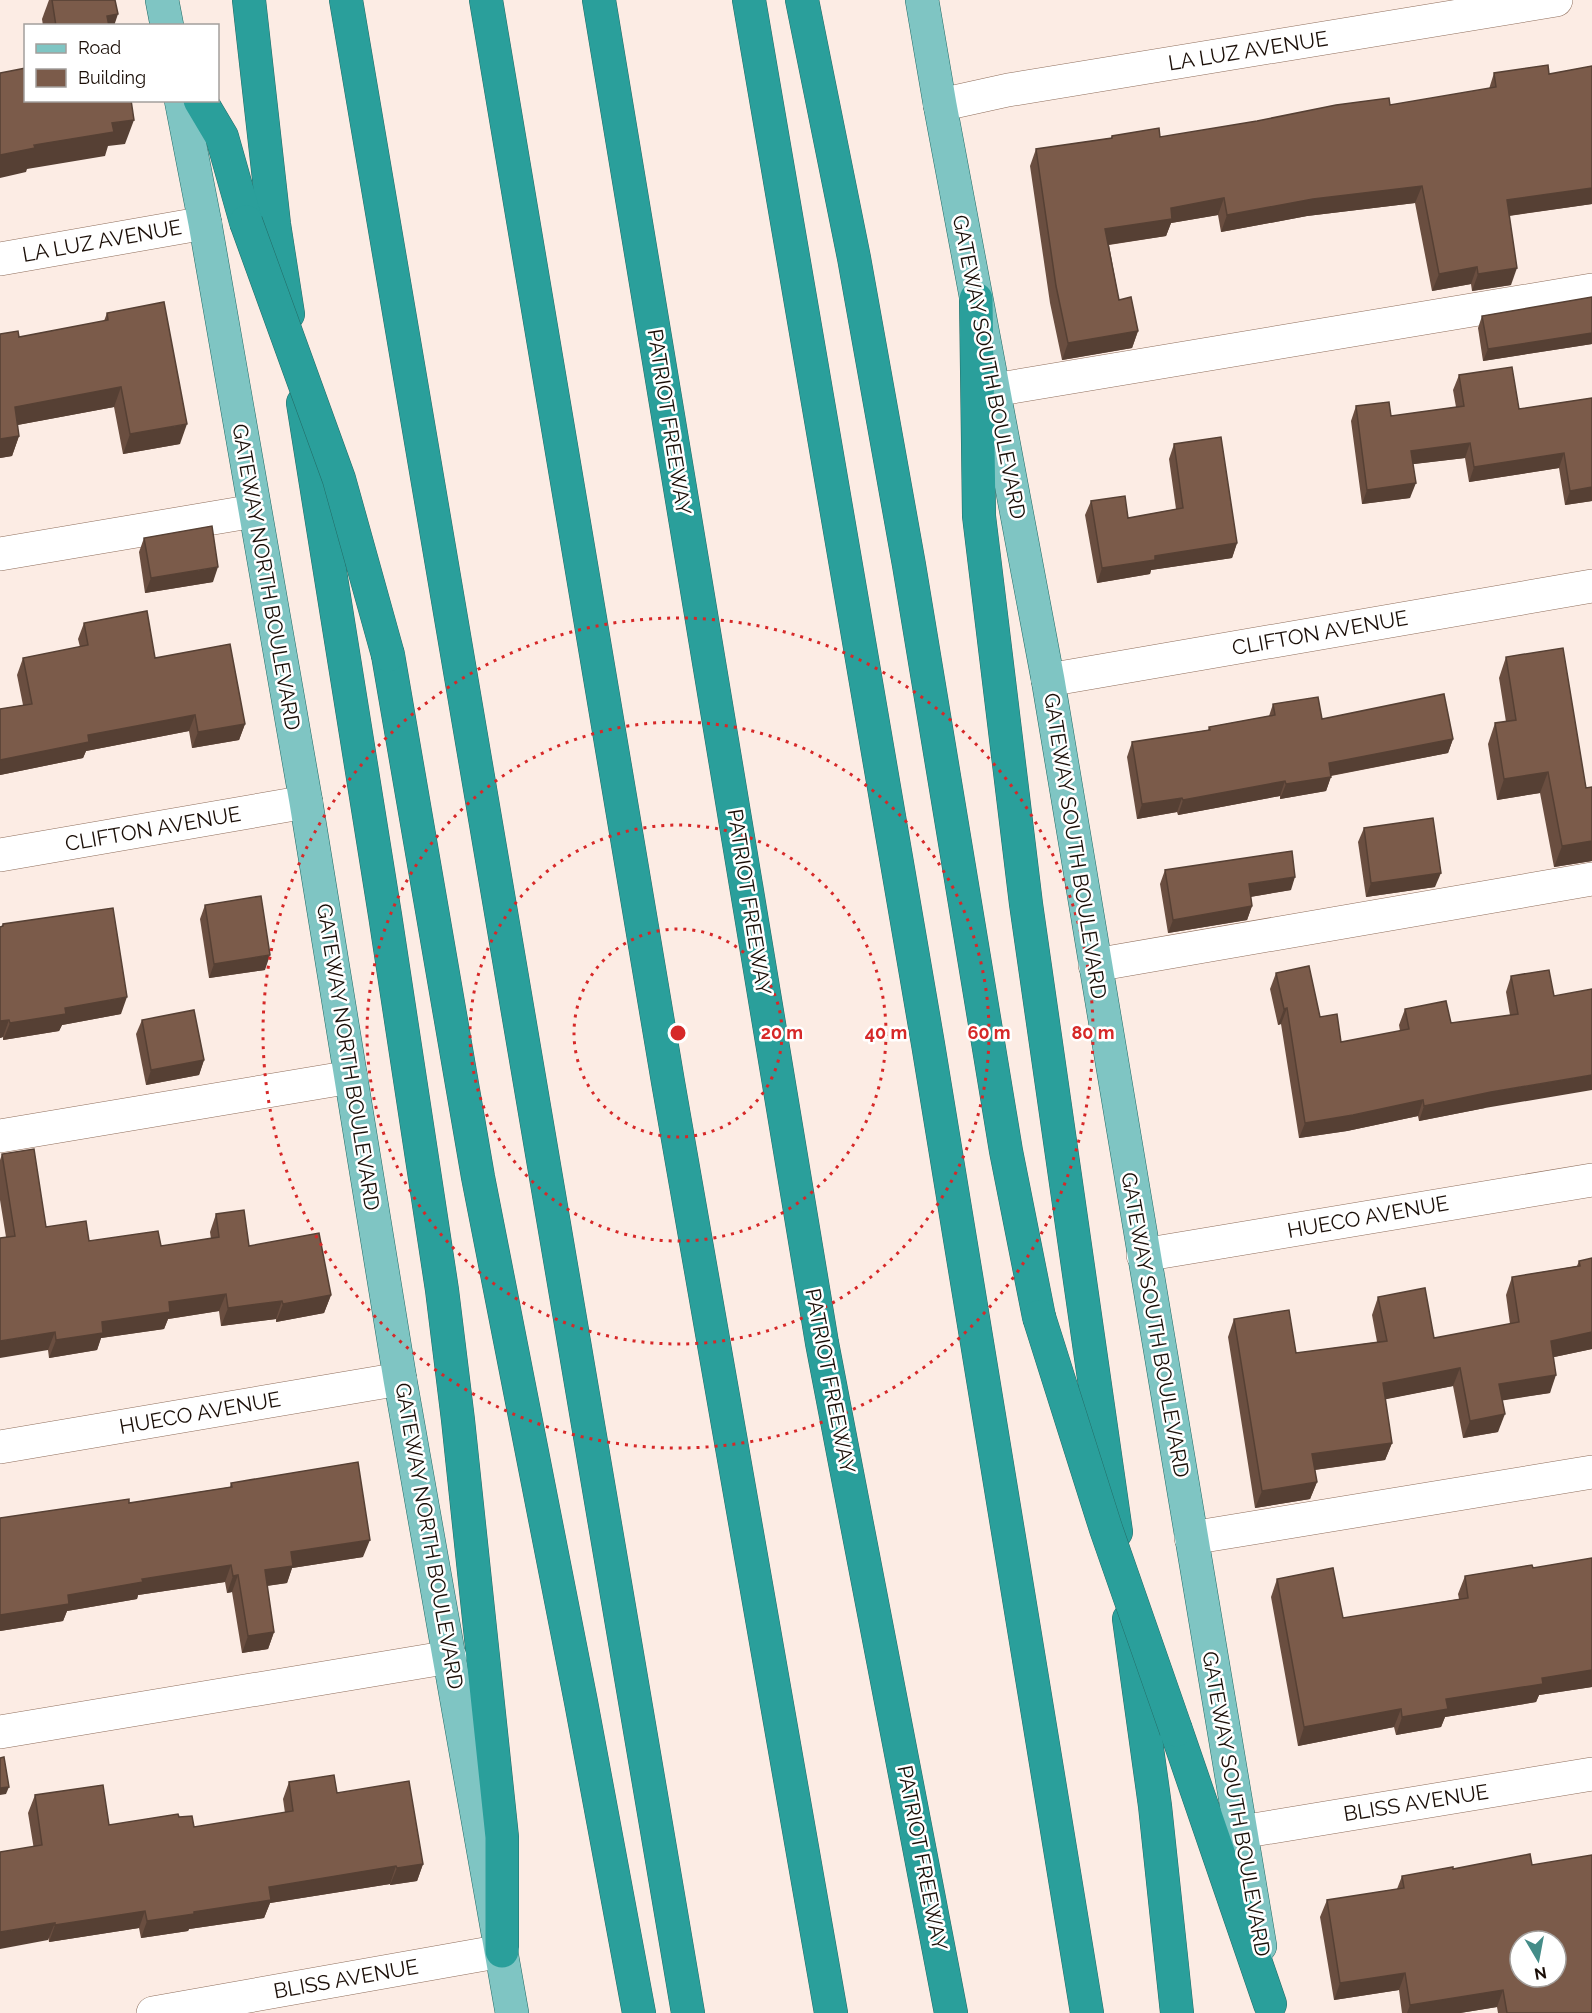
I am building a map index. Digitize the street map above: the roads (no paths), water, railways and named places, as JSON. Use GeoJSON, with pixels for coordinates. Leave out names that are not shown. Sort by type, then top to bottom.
{"type":"FeatureCollection","features":[{"type":"Feature","properties":{"kind":"highway"},"geometry":{"type":"LineString","coordinates":[[249,0],[273,224],[384,903],[442,1290],[502,1837],[502,1951]]}},
{"type":"Feature","properties":{"kind":"highway"},"geometry":{"type":"LineString","coordinates":[[346,0],[687,2013]]}},
{"type":"Feature","properties":{"kind":"highway"},"geometry":{"type":"LineString","coordinates":[[486,0],[668,1082],[831,2013]]}},
{"type":"Feature","properties":{"kind":"highway","name":"PATRIOT FREEWAY"},"geometry":{"type":"LineString","coordinates":[[599,0],[822,1343],[951,2013]]}},
{"type":"Feature","properties":{"kind":"highway"},"geometry":{"type":"LineString","coordinates":[[749,0],[926,1033],[1087,2013]]}},
{"type":"Feature","properties":{"kind":"highway"},"geometry":{"type":"LineString","coordinates":[[802,0],[854,258],[909,565],[1006,1151],[1039,1317],[1106,1529],[1271,2008]]}},
{"type":"Feature","properties":{"kind":"highway"},"geometry":{"type":"LineString","coordinates":[[201,102],[222,137],[246,222],[339,479],[388,655],[478,1178],[639,2013]]}},
{"type":"Feature","properties":{"kind":"highway"},"geometry":{"type":"LineString","coordinates":[[976,299],[981,528],[1026,904],[1155,1806],[1177,2013]]}},
{"type":"Feature","properties":{"kind":"main road"},"geometry":{"type":"LineString","coordinates":[[162,0],[167,24]]}},
{"type":"Feature","properties":{"kind":"main road","name":"GATEWAY SOUTH BOULEVARD"},"geometry":{"type":"LineString","coordinates":[[922,0],[1048,680],[1271,2008]]}},
{"type":"Feature","properties":{"kind":"main road","name":"GATEWAY NORTH BOULEVARD"},"geometry":{"type":"LineString","coordinates":[[181,102],[205,223],[306,802],[400,1379],[512,2013]]}},
{"type":"Feature","properties":{"kind":"street","name":"LA LUZ AVENUE"},"geometry":{"type":"LineString","coordinates":[[940,105],[1008,90],[1556,0]]}},
{"type":"Feature","properties":{"kind":"street","name":"LA LUZ AVENUE"},"geometry":{"type":"LineString","coordinates":[[0,259],[205,223]]}},
{"type":"Feature","properties":{"kind":"street"},"geometry":{"type":"LineString","coordinates":[[994,390],[1592,290]]}},
{"type":"Feature","properties":{"kind":"street"},"geometry":{"type":"LineString","coordinates":[[0,554],[254,511]]}},
{"type":"Feature","properties":{"kind":"street","name":"CLIFTON AVENUE"},"geometry":{"type":"LineString","coordinates":[[1048,680],[1592,586]]}},
{"type":"Feature","properties":{"kind":"street","name":"CLIFTON AVENUE"},"geometry":{"type":"LineString","coordinates":[[0,855],[306,802]]}},
{"type":"Feature","properties":{"kind":"street"},"geometry":{"type":"LineString","coordinates":[[1095,965],[1592,879]]}},
{"type":"Feature","properties":{"kind":"street"},"geometry":{"type":"LineString","coordinates":[[0,1136],[351,1077]]}},
{"type":"Feature","properties":{"kind":"street","name":"HUECO AVENUE"},"geometry":{"type":"LineString","coordinates":[[1143,1255],[1592,1180]]}},
{"type":"Feature","properties":{"kind":"street","name":"HUECO AVENUE"},"geometry":{"type":"LineString","coordinates":[[0,1447],[400,1379]]}},
{"type":"Feature","properties":{"kind":"street"},"geometry":{"type":"LineString","coordinates":[[1191,1538],[1592,1472]]}},
{"type":"Feature","properties":{"kind":"street"},"geometry":{"type":"LineString","coordinates":[[0,1732],[450,1657]]}},
{"type":"Feature","properties":{"kind":"street","name":"BLISS AVENUE"},"geometry":{"type":"LineString","coordinates":[[1241,1832],[1592,1774]]}},
{"type":"Feature","properties":{"kind":"street","name":"BLISS AVENUE"},"geometry":{"type":"LineString","coordinates":[[153,2013],[502,1951]]}}]}
